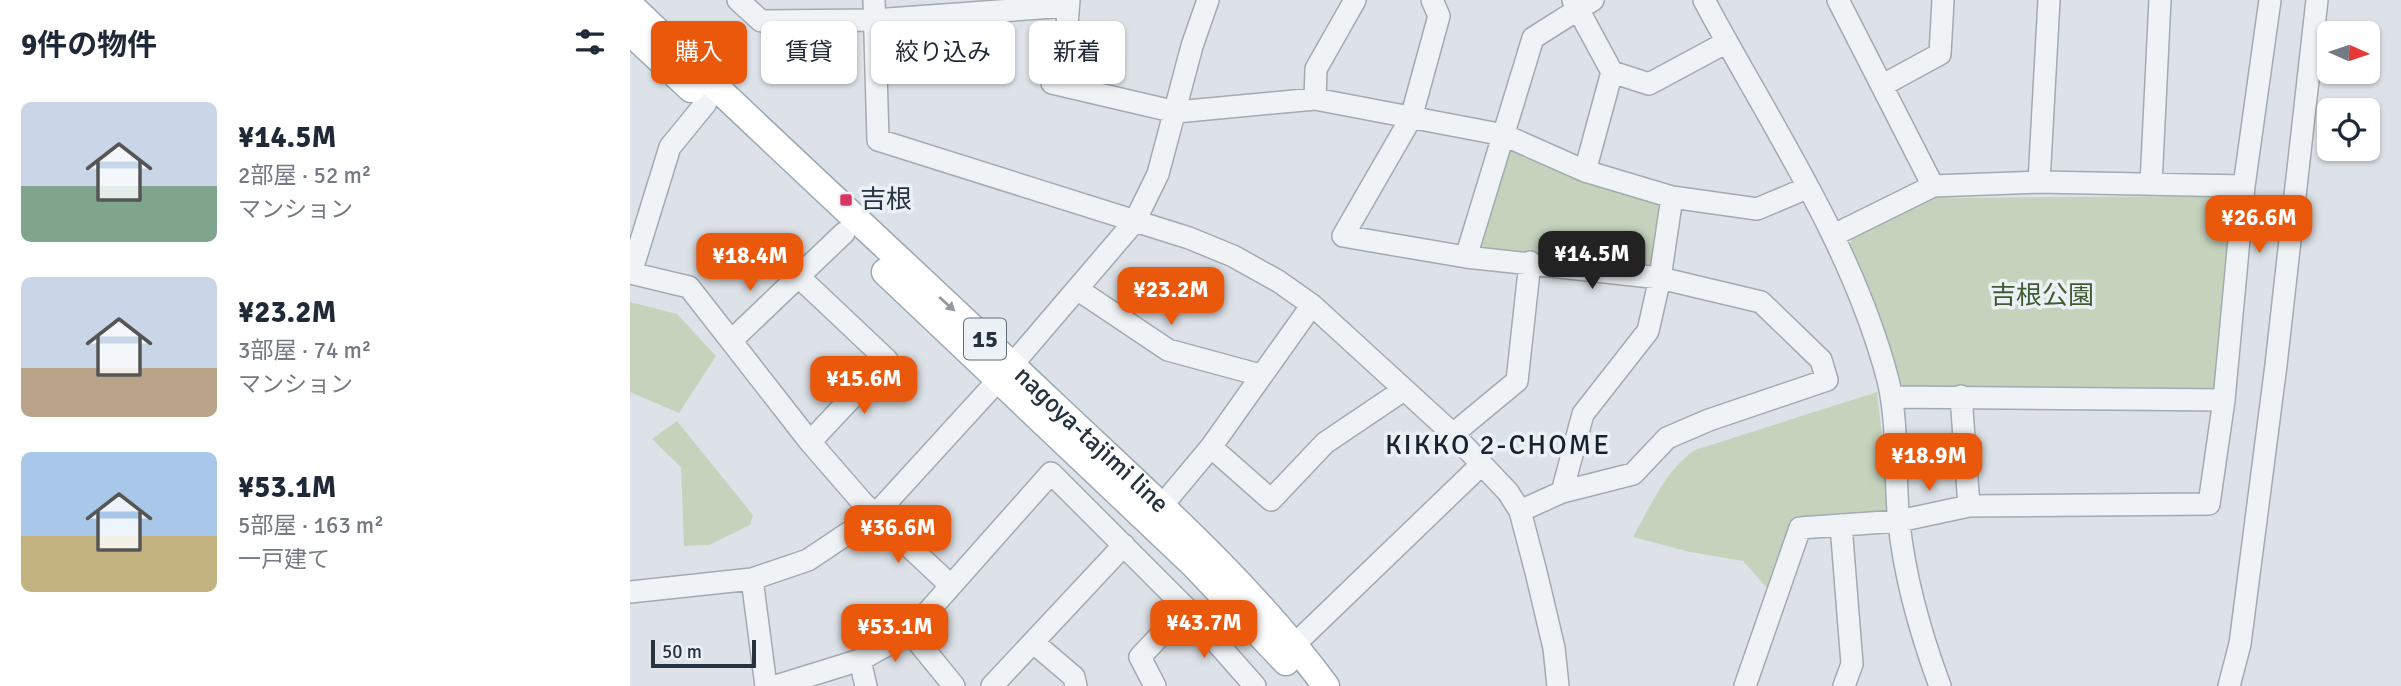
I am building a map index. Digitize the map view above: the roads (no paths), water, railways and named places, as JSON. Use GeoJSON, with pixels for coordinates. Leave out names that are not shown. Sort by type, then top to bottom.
{"type":"FeatureCollection","features":[{"type":"Feature","properties":{"kind":"main road","name":"nagoya-tajimi line"},"geometry":{"type":"LineString","coordinates":[[630,5],[840,206],[1005,372],[1267,640],[1303,686]]}},
{"type":"Feature","properties":{"kind":"main road","name":"nagoya-tajimi line"},"geometry":{"type":"LineString","coordinates":[[630,32],[844,233],[1160,508],[1269,614],[1326,686]]}},
{"type":"Feature","properties":{"kind":"street"},"geometry":{"type":"LineString","coordinates":[[738,0],[761,21],[874,10],[1069,3],[1066,39],[1052,83],[1176,112],[1315,99],[1504,135],[1585,171],[1672,197],[1757,209],[1807,188]]}},
{"type":"Feature","properties":{"kind":"street"},"geometry":{"type":"LineString","coordinates":[[630,593],[752,579],[808,559],[875,514],[1005,372],[1135,222],[1158,174],[1192,46],[1208,0]]}},
{"type":"Feature","properties":{"kind":"street"},"geometry":{"type":"LineString","coordinates":[[1315,99],[1316,69],[1356,0]]}},
{"type":"Feature","properties":{"kind":"street"},"geometry":{"type":"LineString","coordinates":[[1432,0],[1439,16],[1411,118],[1343,236],[1466,257],[1660,278],[1761,302],[1821,360],[1827,380],[1709,420],[1667,438],[1633,474],[1562,492],[1520,511]]}},
{"type":"Feature","properties":{"kind":"street"},"geometry":{"type":"LineString","coordinates":[[1704,0],[1834,235],[1865,308],[1892,397],[1899,521],[1907,585],[1917,624],[1940,686]]}},
{"type":"Feature","properties":{"kind":"street"},"geometry":{"type":"LineString","coordinates":[[1838,0],[1933,186]]}},
{"type":"Feature","properties":{"kind":"street"},"geometry":{"type":"LineString","coordinates":[[1883,85],[1940,54],[1943,0]]}},
{"type":"Feature","properties":{"kind":"street"},"geometry":{"type":"LineString","coordinates":[[2039,183],[2049,0]]}},
{"type":"Feature","properties":{"kind":"street"},"geometry":{"type":"LineString","coordinates":[[2151,184],[2160,0]]}},
{"type":"Feature","properties":{"kind":"street"},"geometry":{"type":"LineString","coordinates":[[1745,686],[1800,528],[1899,521],[1969,506],[2209,504],[2224,400],[2244,186],[2270,0]]}},
{"type":"Feature","properties":{"kind":"street"},"geometry":{"type":"LineString","coordinates":[[2230,686],[2240,644],[2267,432],[2317,0]]}},
{"type":"Feature","properties":{"kind":"street"},"geometry":{"type":"LineString","coordinates":[[1466,257],[1533,38],[1582,3],[1612,72],[1585,171]]}},
{"type":"Feature","properties":{"kind":"street"},"geometry":{"type":"LineString","coordinates":[[874,10],[878,140],[1233,256],[1278,281],[1312,305],[1402,391],[1452,434],[1482,464],[1520,511],[1554,648],[1558,686]]}},
{"type":"Feature","properties":{"kind":"street"},"geometry":{"type":"LineString","coordinates":[[1612,72],[1649,84],[1727,42]]}},
{"type":"Feature","properties":{"kind":"street"},"geometry":{"type":"LineString","coordinates":[[706,103],[670,146],[631,273],[689,287],[810,442],[875,514],[949,584]]}},
{"type":"Feature","properties":{"kind":"street"},"geometry":{"type":"LineString","coordinates":[[1834,235],[1933,186],[2039,183],[2244,186]]}},
{"type":"Feature","properties":{"kind":"street"},"geometry":{"type":"LineString","coordinates":[[1562,492],[1583,414],[1648,331],[1660,278],[1672,197]]}},
{"type":"Feature","properties":{"kind":"street"},"geometry":{"type":"LineString","coordinates":[[732,341],[844,233]]}},
{"type":"Feature","properties":{"kind":"street"},"geometry":{"type":"LineString","coordinates":[[1452,434],[1517,381],[1530,262]]}},
{"type":"Feature","properties":{"kind":"street"},"geometry":{"type":"LineString","coordinates":[[798,276],[887,360],[810,442]]}},
{"type":"Feature","properties":{"kind":"street"},"geometry":{"type":"LineString","coordinates":[[1077,289],[1168,350],[1260,375]]}},
{"type":"Feature","properties":{"kind":"street"},"geometry":{"type":"LineString","coordinates":[[1160,508],[1211,447],[1312,305]]}},
{"type":"Feature","properties":{"kind":"street"},"geometry":{"type":"LineString","coordinates":[[1211,447],[1271,500],[1325,443],[1402,391]]}},
{"type":"Feature","properties":{"kind":"street"},"geometry":{"type":"LineString","coordinates":[[1961,396],[1969,506]]}},
{"type":"Feature","properties":{"kind":"street"},"geometry":{"type":"LineString","coordinates":[[1892,397],[2224,400]]}},
{"type":"Feature","properties":{"kind":"street"},"geometry":{"type":"LineString","coordinates":[[1295,644],[1482,464]]}},
{"type":"Feature","properties":{"kind":"street"},"geometry":{"type":"LineString","coordinates":[[776,686],[860,660],[910,632],[949,584],[1051,473],[1186,608],[1255,686]]}},
{"type":"Feature","properties":{"kind":"street"},"geometry":{"type":"LineString","coordinates":[[1841,525],[1852,664],[1844,686]]}},
{"type":"Feature","properties":{"kind":"street"},"geometry":{"type":"LineString","coordinates":[[992,686],[1124,545]]}},
{"type":"Feature","properties":{"kind":"street"},"geometry":{"type":"LineString","coordinates":[[752,579],[766,686]]}},
{"type":"Feature","properties":{"kind":"street"},"geometry":{"type":"LineString","coordinates":[[1155,686],[1139,657],[1186,608]]}},
{"type":"Feature","properties":{"kind":"street"},"geometry":{"type":"LineString","coordinates":[[910,632],[954,686]]}},
{"type":"Feature","properties":{"kind":"street"},"geometry":{"type":"LineString","coordinates":[[1034,643],[1074,677],[1076,686]]}},
{"type":"Feature","properties":{"kind":"street"},"geometry":{"type":"LineString","coordinates":[[860,660],[866,686]]}},
{"type":"Feature","properties":{"kind":"place","name":"吉根"},"geometry":{"type":"Point","coordinates":[846,200]}},
{"type":"Feature","properties":{"kind":"district","name":"KIKKO 2-CHOME"},"geometry":{"type":"Point","coordinates":[1498,445]}},
{"type":"Feature","properties":{"kind":"park label","name":"吉根公園"},"geometry":{"type":"Point","coordinates":[2042,296]}}]}
